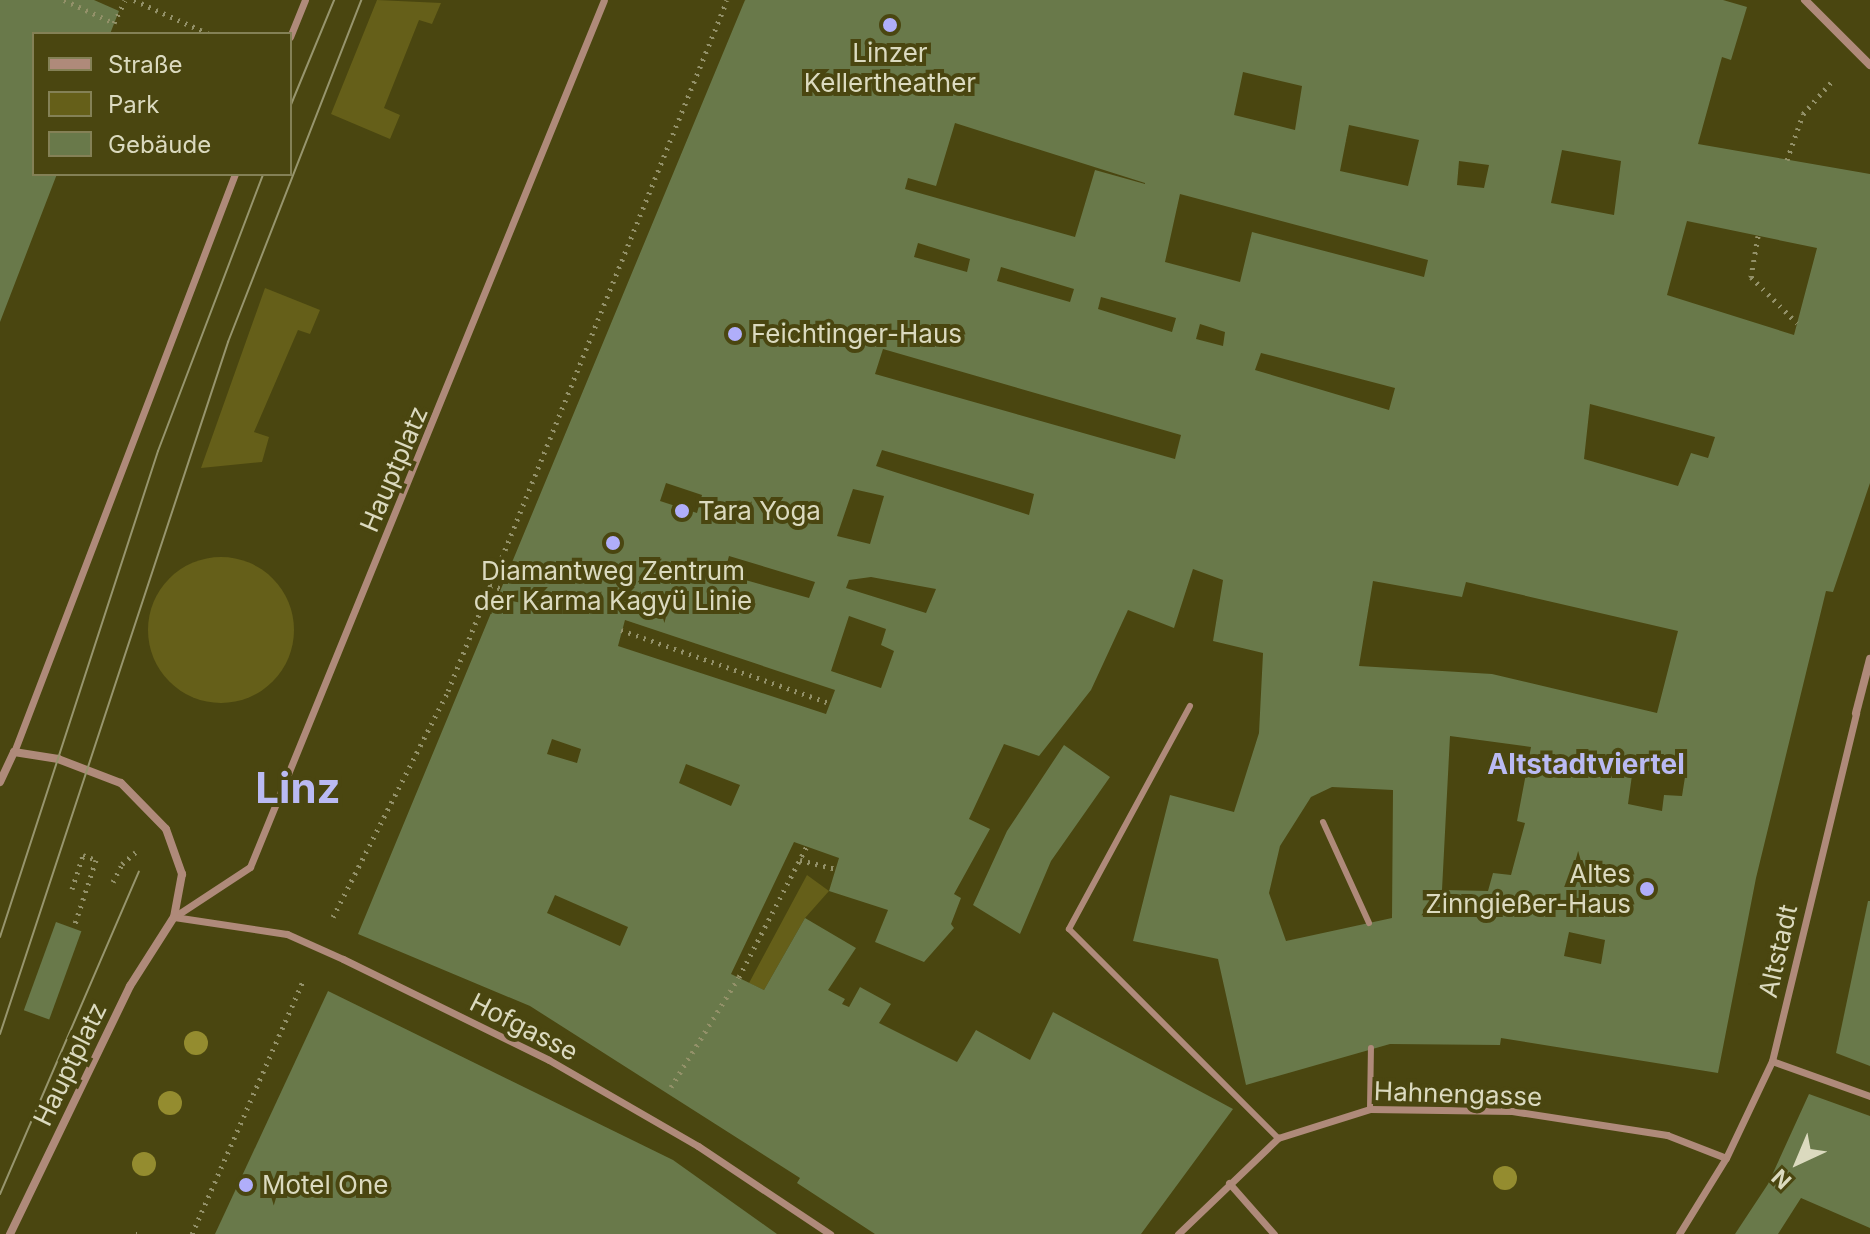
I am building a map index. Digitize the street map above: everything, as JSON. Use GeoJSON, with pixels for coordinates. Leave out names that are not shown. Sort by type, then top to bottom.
{"type":"FeatureCollection","features":[{"type":"Feature","properties":{"kind":"street"},"geometry":{"type":"LineString","coordinates":[[292,32],[305,0]]}},
{"type":"Feature","properties":{"kind":"street","name":"Hauptplatz"},"geometry":{"type":"LineString","coordinates":[[174,917],[250,867],[604,0]]}},
{"type":"Feature","properties":{"kind":"street"},"geometry":{"type":"LineString","coordinates":[[1805,0],[1870,65]]}},
{"type":"Feature","properties":{"kind":"street"},"geometry":{"type":"LineString","coordinates":[[0,781],[14,752],[234,176]]}},
{"type":"Feature","properties":{"kind":"street","name":"Altstadt"},"geometry":{"type":"LineString","coordinates":[[1679,1234],[1726,1158],[1772,1061],[1870,659]]}},
{"type":"Feature","properties":{"kind":"street","name":"Hauptplatz"},"geometry":{"type":"LineString","coordinates":[[10,1234],[130,986],[174,917],[182,874],[174,843],[154,811],[121,783],[58,759],[14,752]]}},
{"type":"Feature","properties":{"kind":"street","name":"Hofgasse"},"geometry":{"type":"LineString","coordinates":[[174,917],[287,934],[318,948],[549,1060],[698,1146],[830,1234]]}},
{"type":"Feature","properties":{"kind":"street"},"geometry":{"type":"LineString","coordinates":[[1772,1061],[1870,1096]]}},
{"type":"Feature","properties":{"kind":"street","name":"Hahnengasse"},"geometry":{"type":"LineString","coordinates":[[1178,1234],[1278,1138],[1370,1109],[1512,1111],[1667,1135],[1726,1158]]}},
{"type":"Feature","properties":{"kind":"street"},"geometry":{"type":"LineString","coordinates":[[1229,1183],[1274,1234]]}},
{"type":"Feature","properties":{"kind":"lane"},"geometry":{"type":"LineString","coordinates":[[1190,706],[1069,929],[1278,1138]]}},
{"type":"Feature","properties":{"kind":"lane"},"geometry":{"type":"LineString","coordinates":[[1323,822],[1369,923]]}},
{"type":"Feature","properties":{"kind":"lane"},"geometry":{"type":"LineString","coordinates":[[1370,1109],[1371,1048]]}},
{"type":"Feature","properties":{"kind":"path"},"geometry":{"type":"LineString","coordinates":[[64,0],[114,23],[125,0]]}},
{"type":"Feature","properties":{"kind":"path"},"geometry":{"type":"LineString","coordinates":[[134,0],[205,32]]}},
{"type":"Feature","properties":{"kind":"path"},"geometry":{"type":"LineString","coordinates":[[192,1234],[318,948],[448,691],[727,0]]}},
{"type":"Feature","properties":{"kind":"path"},"geometry":{"type":"LineString","coordinates":[[1787,160],[1803,114],[1840,73]]}},
{"type":"Feature","properties":{"kind":"path"},"geometry":{"type":"LineString","coordinates":[[1758,236],[1751,277],[1797,323]]}},
{"type":"Feature","properties":{"kind":"path"},"geometry":{"type":"LineString","coordinates":[[490,585],[502,589]]}},
{"type":"Feature","properties":{"kind":"path"},"geometry":{"type":"LineString","coordinates":[[621,630],[830,703]]}},
{"type":"Feature","properties":{"kind":"path"},"geometry":{"type":"LineString","coordinates":[[667,1093],[739,977],[807,846]]}},
{"type":"Feature","properties":{"kind":"path"},"geometry":{"type":"LineString","coordinates":[[72,889],[83,855],[96,860],[75,924]]}},
{"type":"Feature","properties":{"kind":"path"},"geometry":{"type":"LineString","coordinates":[[800,860],[837,869]]}},
{"type":"Feature","properties":{"kind":"green space"},"geometry":{"type":"Polygon","coordinates":[[[377,0],[441,3],[432,24],[419,20],[384,108],[400,115],[390,139],[331,114],[377,0]]]}},
{"type":"Feature","properties":{"kind":"green space"},"geometry":{"type":"Polygon","coordinates":[[[265,288],[320,310],[310,334],[298,330],[254,432],[269,437],[262,462],[201,468],[265,288]]]}},
{"type":"Feature","properties":{"kind":"green space"},"geometry":{"type":"Polygon","coordinates":[[[221,557],[249,563],[272,579],[288,602],[294,630],[288,658],[272,681],[249,697],[221,703],[193,697],[170,681],[154,658],[148,630],[154,602],[170,579],[193,563],[221,557]]]}},
{"type":"Feature","properties":{"kind":"green space"},"geometry":{"type":"Polygon","coordinates":[[[807,875],[829,891],[805,918],[764,990],[749,983],[807,875]]]}},
{"type":"Feature","properties":{"kind":"building"},"geometry":{"type":"Polygon","coordinates":[[[0,0],[94,0],[119,11],[111,32],[32,32],[32,176],[56,176],[0,322],[0,0]]]}},
{"type":"Feature","properties":{"kind":"building"},"geometry":{"type":"Polygon","coordinates":[[[745,0],[1723,0],[1747,7],[1731,60],[1722,57],[1698,144],[1870,174],[1870,483],[1833,592],[1826,591],[1756,878],[1718,1073],[1501,1038],[1500,1045],[1390,1044],[1246,1085],[1218,959],[1133,941],[1170,795],[1234,812],[1259,733],[1263,653],[1213,641],[1223,580],[1193,569],[1174,628],[1128,610],[1091,690],[1039,756],[1004,744],[969,819],[990,829],[954,894],[961,898],[951,924],[954,928],[924,962],[875,942],[888,910],[829,891],[839,858],[794,842],[731,974],[764,990],[805,918],[856,948],[828,990],[845,999],[842,1004],[849,1007],[860,987],[891,1004],[879,1023],[957,1062],[976,1030],[1030,1060],[1053,1012],[1233,1109],[1141,1234],[875,1234],[797,1183],[800,1178],[530,1006],[358,934],[745,0]],[[1243,72],[1234,115],[1295,130],[1302,86],[1243,72]],[[955,123],[936,186],[908,178],[905,189],[1075,237],[1095,170],[1145,183],[955,123]],[[1349,125],[1340,171],[1408,186],[1419,140],[1349,125]],[[1562,150],[1551,203],[1614,215],[1621,161],[1562,150]],[[1459,161],[1457,185],[1484,188],[1489,165],[1459,161]],[[1180,194],[1165,262],[1240,282],[1252,232],[1424,277],[1428,260],[1180,194]],[[1687,221],[1667,295],[1794,335],[1817,248],[1687,221]],[[918,243],[914,257],[967,272],[970,259],[918,243]],[[1001,267],[997,281],[1070,302],[1074,289],[1001,267]],[[1101,297],[1098,309],[1172,332],[1176,318],[1101,297]],[[1200,324],[1196,339],[1223,346],[1225,332],[1200,324]],[[883,349],[875,374],[1175,459],[1181,435],[883,349]],[[1261,353],[1255,370],[1389,410],[1395,388],[1261,353]],[[1590,404],[1584,459],[1678,486],[1691,453],[1708,458],[1715,437],[1590,404]],[[882,450],[876,466],[1029,515],[1034,494],[882,450]],[[666,483],[660,501],[697,513],[702,495],[666,483]],[[853,489],[837,536],[870,544],[884,496],[853,489]],[[729,556],[724,574],[809,598],[815,582],[729,556]],[[871,577],[849,580],[846,588],[926,613],[936,589],[871,577]],[[1373,581],[1359,666],[1492,674],[1657,713],[1678,631],[1466,582],[1462,597],[1373,581]],[[849,616],[831,671],[881,688],[894,651],[881,645],[886,629],[849,616]],[[625,620],[618,646],[826,714],[835,690],[625,620]],[[1450,736],[1442,890],[1488,891],[1493,873],[1511,875],[1525,823],[1517,821],[1531,747],[1450,736]],[[552,739],[547,754],[577,763],[581,749],[552,739]],[[686,764],[679,783],[731,806],[740,785],[686,764]],[[1633,768],[1628,804],[1662,811],[1664,795],[1682,796],[1685,777],[1633,768]],[[1332,787],[1311,797],[1280,846],[1269,893],[1286,941],[1392,918],[1393,790],[1332,787]],[[555,895],[547,913],[620,946],[628,927],[555,895]],[[1569,932],[1564,956],[1601,964],[1605,940],[1569,932]]]}},
{"type":"Feature","properties":{"kind":"building"},"geometry":{"type":"Polygon","coordinates":[[[1064,745],[1110,777],[1051,861],[1020,934],[973,905],[1007,831],[1064,745]]]}},
{"type":"Feature","properties":{"kind":"building"},"geometry":{"type":"Polygon","coordinates":[[[1870,901],[1870,1066],[1836,1053],[1870,901]]]}},
{"type":"Feature","properties":{"kind":"building"},"geometry":{"type":"Polygon","coordinates":[[[56,922],[81,931],[49,1020],[24,1010],[56,922]]]}},
{"type":"Feature","properties":{"kind":"building"},"geometry":{"type":"Polygon","coordinates":[[[328,991],[673,1160],[777,1234],[215,1234],[328,991]]]}},
{"type":"Feature","properties":{"kind":"building"},"geometry":{"type":"Polygon","coordinates":[[[1809,1094],[1870,1116],[1870,1228],[1801,1198],[1778,1234],[1735,1234],[1768,1184],[1809,1094]]]}},
{"type":"Feature","properties":{"kind":"tram line"},"geometry":{"type":"LineString","coordinates":[[292,102],[334,0]]}},
{"type":"Feature","properties":{"kind":"tram line"},"geometry":{"type":"LineString","coordinates":[[0,1034],[228,342],[361,0]]}},
{"type":"Feature","properties":{"kind":"tram line"},"geometry":{"type":"LineString","coordinates":[[0,937],[158,451],[262,176]]}},
{"type":"Feature","properties":{"kind":"tram line"},"geometry":{"type":"LineString","coordinates":[[0,1194],[139,872]]}},
{"type":"Feature","properties":{"kind":"place","name":"Linzer Kellertheather"},"geometry":{"type":"Point","coordinates":[890,25]}},
{"type":"Feature","properties":{"kind":"place","name":"Feichtinger-Haus"},"geometry":{"type":"Point","coordinates":[735,334]}},
{"type":"Feature","properties":{"kind":"place","name":"Tara Yoga"},"geometry":{"type":"Point","coordinates":[682,511]}},
{"type":"Feature","properties":{"kind":"place","name":"Diamantweg Zentrum der Karma Kagyü Linie"},"geometry":{"type":"Point","coordinates":[613,543]}},
{"type":"Feature","properties":{"kind":"place","name":"Altes Zinngießer-Haus"},"geometry":{"type":"Point","coordinates":[1647,889]}},
{"type":"Feature","properties":{"kind":"place","name":"Motel One"},"geometry":{"type":"Point","coordinates":[246,1185]}},
{"type":"Feature","properties":{"kind":"district","name":"Altstadtviertel"},"geometry":{"type":"Point","coordinates":[1586,764]}},
{"type":"Feature","properties":{"kind":"district","name":"Linz"},"geometry":{"type":"Point","coordinates":[298,788]}}]}
